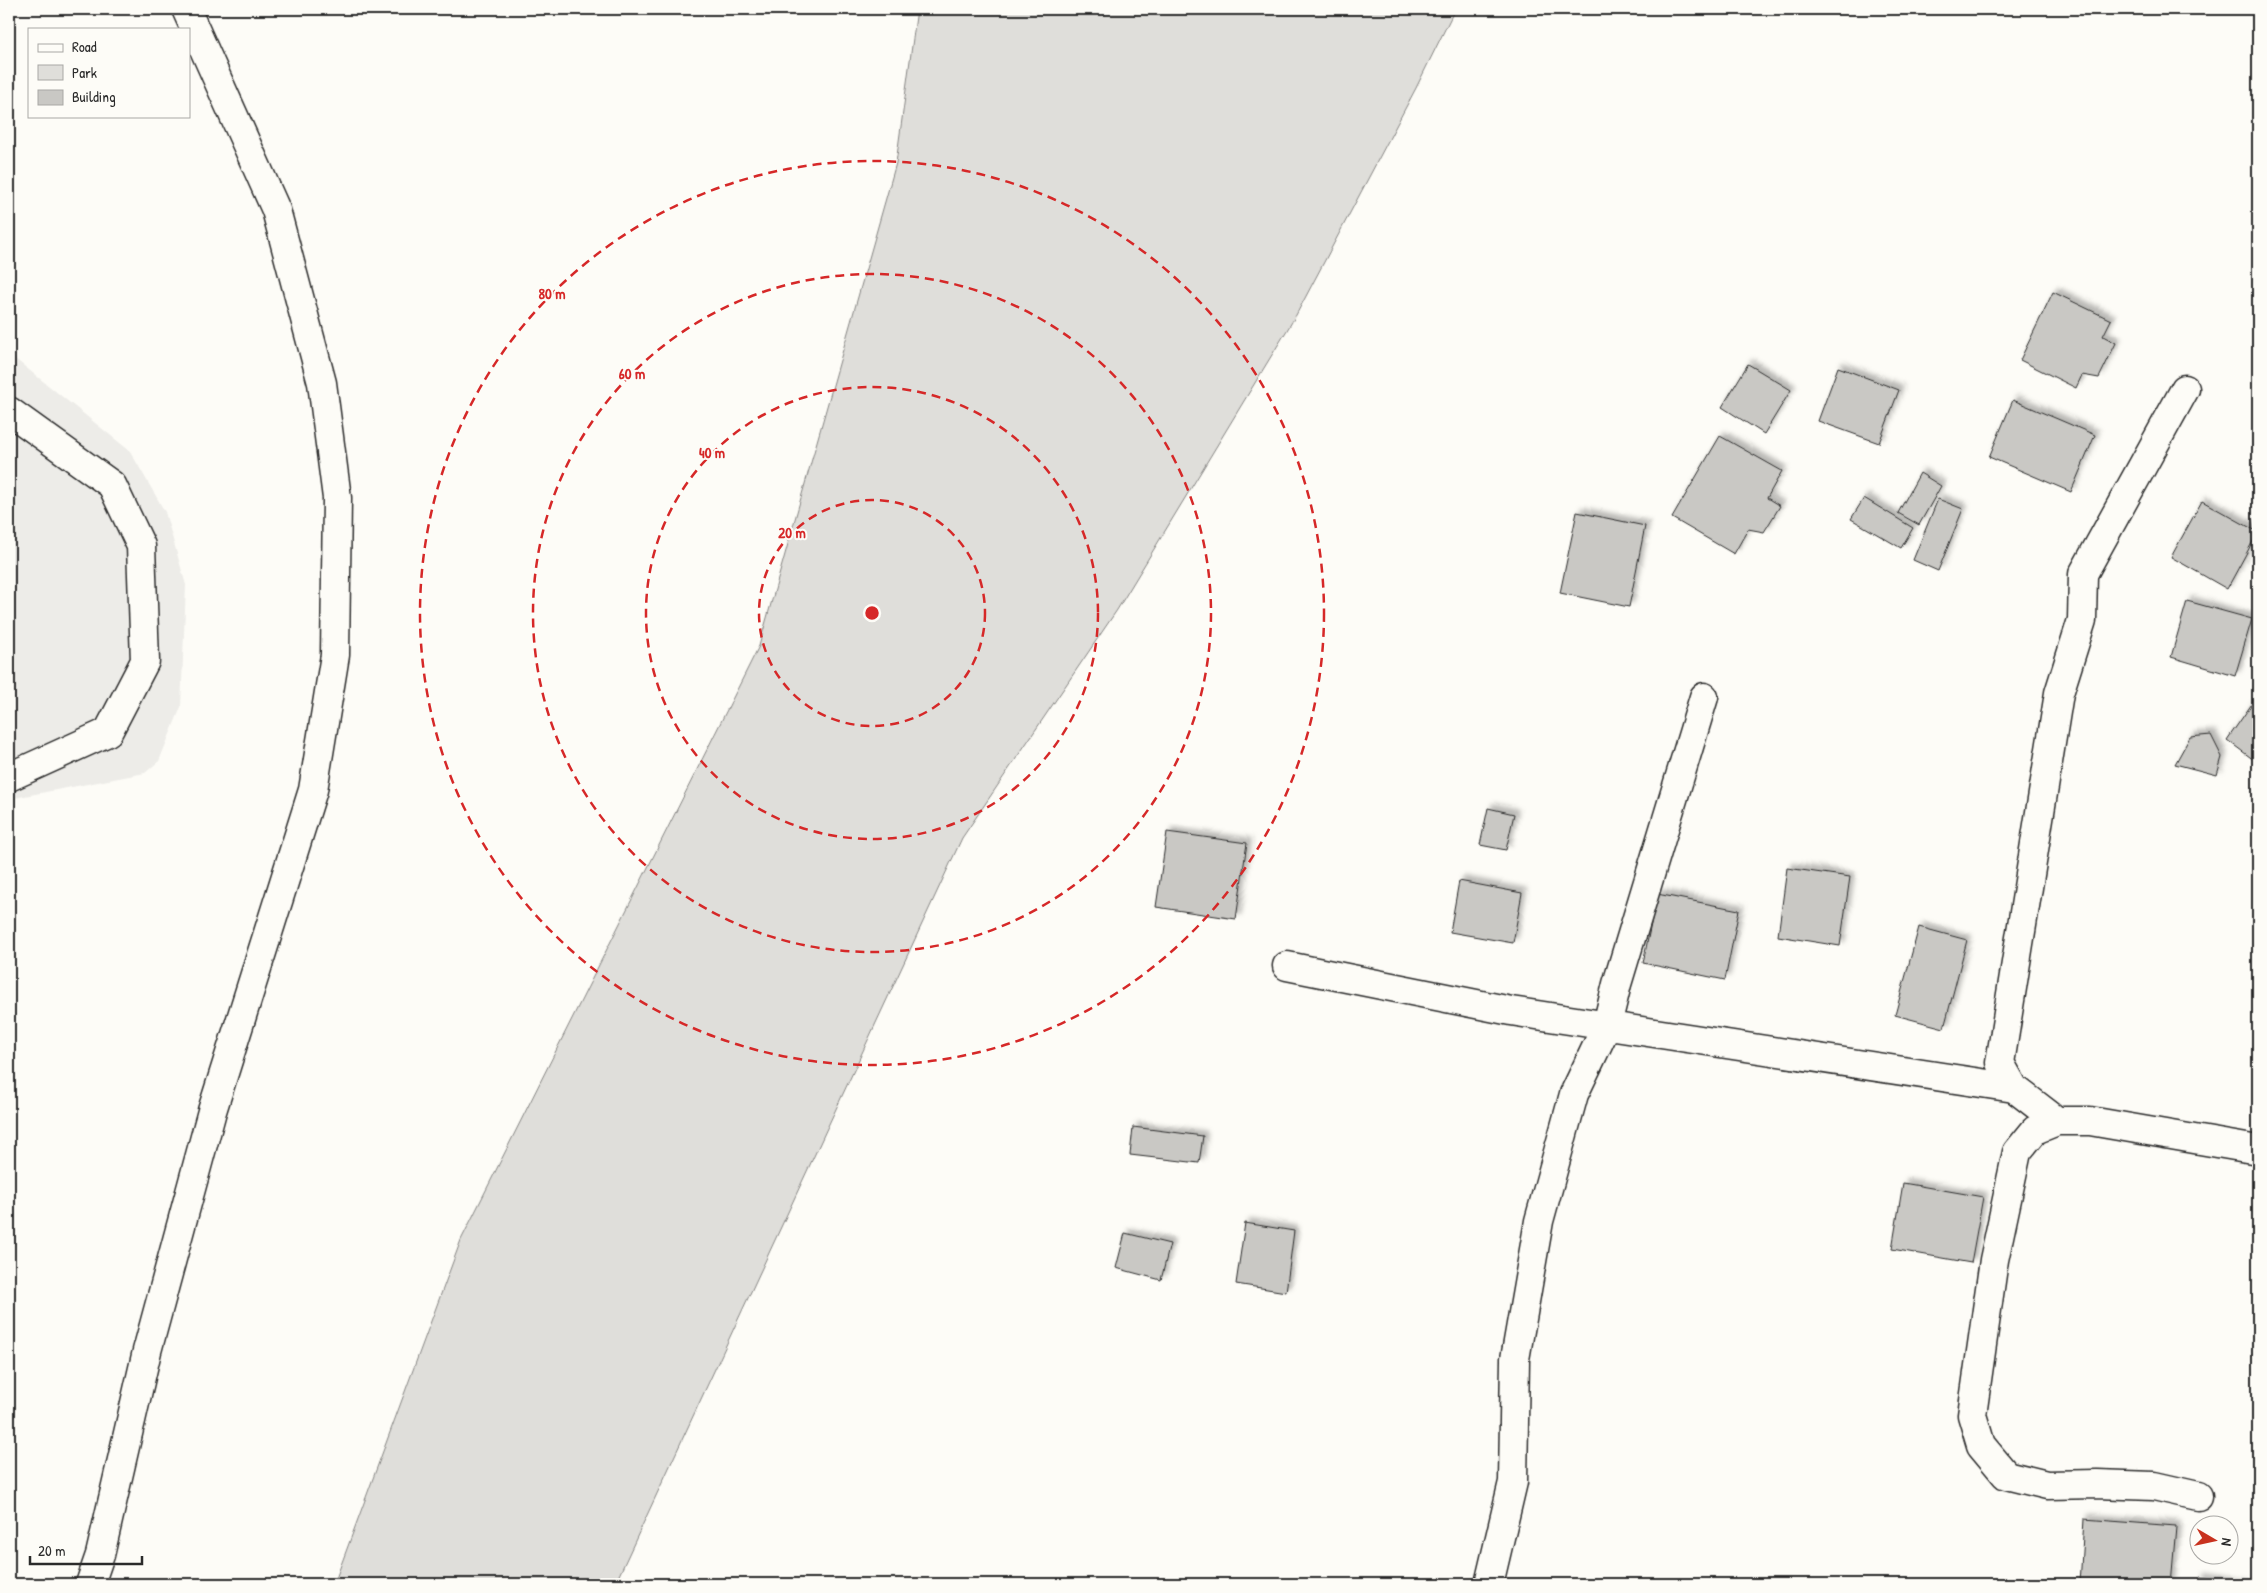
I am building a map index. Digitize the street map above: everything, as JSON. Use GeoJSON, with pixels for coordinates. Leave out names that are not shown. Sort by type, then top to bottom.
{"type":"FeatureCollection","features":[{"type":"Feature","properties":{"kind":"street"},"geometry":{"type":"LineString","coordinates":[[90,1584],[100,1555],[147,1351],[212,1111],[313,790],[335,655],[337,498],[322,383],[276,210],[186,9]]}},
{"type":"Feature","properties":{"kind":"street"},"geometry":{"type":"LineString","coordinates":[[2058,1121],[2014,1088],[2000,1062],[2059,693],[2082,620],[2083,574],[2185,389]]}},
{"type":"Feature","properties":{"kind":"street"},"geometry":{"type":"LineString","coordinates":[[9,411],[112,485],[141,546],[145,661],[108,732],[9,777]]}},
{"type":"Feature","properties":{"kind":"street"},"geometry":{"type":"LineString","coordinates":[[1489,1584],[1513,1482],[1514,1359],[1539,1221],[1574,1094],[1607,1025],[1617,984],[1704,697]]}},
{"type":"Feature","properties":{"kind":"street"},"geometry":{"type":"LineString","coordinates":[[1287,966],[1512,1011],[2014,1088]]}},
{"type":"Feature","properties":{"kind":"street"},"geometry":{"type":"LineString","coordinates":[[2198,1496],[2154,1486],[2047,1485],[2006,1475],[1981,1445],[1972,1415],[1994,1260],[2017,1152],[2035,1130],[2058,1121],[2090,1121],[2258,1150]]}},
{"type":"Feature","properties":{"kind":"shaded area"},"geometry":{"type":"Polygon","coordinates":[[[9,354],[130,451],[165,512],[186,585],[181,707],[159,761],[145,773],[9,799],[9,354]]]}},
{"type":"Feature","properties":{"kind":"green space"},"geometry":{"type":"Polygon","coordinates":[[[917,9],[1455,9],[1416,88],[1295,317],[1117,610],[962,838],[615,1584],[334,1584],[461,1240],[759,646],[896,163],[917,9]]]}},
{"type":"Feature","properties":{"kind":"building"},"geometry":{"type":"Polygon","coordinates":[[[2053,292],[2111,320],[2103,336],[2116,343],[2099,378],[2082,375],[2076,388],[2020,360],[2053,292]]]}},
{"type":"Feature","properties":{"kind":"building"},"geometry":{"type":"Polygon","coordinates":[[[1748,364],[1791,390],[1764,434],[1722,407],[1748,364]]]}},
{"type":"Feature","properties":{"kind":"building"},"geometry":{"type":"Polygon","coordinates":[[[1838,367],[1899,390],[1879,443],[1818,421],[1838,367]]]}},
{"type":"Feature","properties":{"kind":"building"},"geometry":{"type":"Polygon","coordinates":[[[2013,400],[2095,435],[2071,492],[1989,457],[2013,400]]]}},
{"type":"Feature","properties":{"kind":"building"},"geometry":{"type":"Polygon","coordinates":[[[1720,436],[1782,471],[1767,498],[1780,506],[1764,532],[1748,529],[1734,554],[1672,518],[1720,436]]]}},
{"type":"Feature","properties":{"kind":"building"},"geometry":{"type":"Polygon","coordinates":[[[1920,473],[1941,486],[1919,525],[1898,513],[1920,473]]]}},
{"type":"Feature","properties":{"kind":"building"},"geometry":{"type":"Polygon","coordinates":[[[1864,498],[1913,528],[1901,548],[1851,519],[1864,498]]]}},
{"type":"Feature","properties":{"kind":"building"},"geometry":{"type":"Polygon","coordinates":[[[1938,499],[1963,509],[1938,571],[1913,560],[1938,499]]]}},
{"type":"Feature","properties":{"kind":"building"},"geometry":{"type":"Polygon","coordinates":[[[2202,501],[2258,532],[2227,589],[2171,557],[2202,501]]]}},
{"type":"Feature","properties":{"kind":"building"},"geometry":{"type":"Polygon","coordinates":[[[1577,512],[1645,526],[1629,607],[1560,593],[1577,512]]]}},
{"type":"Feature","properties":{"kind":"building"},"geometry":{"type":"Polygon","coordinates":[[[2187,601],[2252,619],[2235,676],[2171,657],[2187,601]]]}},
{"type":"Feature","properties":{"kind":"building"},"geometry":{"type":"Polygon","coordinates":[[[2258,695],[2258,763],[2227,740],[2258,695]]]}},
{"type":"Feature","properties":{"kind":"building"},"geometry":{"type":"Polygon","coordinates":[[[2211,735],[2222,757],[2217,775],[2175,764],[2190,737],[2211,735]]]}},
{"type":"Feature","properties":{"kind":"building"},"geometry":{"type":"Polygon","coordinates":[[[1488,808],[1514,814],[1506,850],[1480,845],[1488,808]]]}},
{"type":"Feature","properties":{"kind":"building"},"geometry":{"type":"Polygon","coordinates":[[[1167,832],[1247,843],[1236,919],[1156,907],[1167,832]]]}},
{"type":"Feature","properties":{"kind":"building"},"geometry":{"type":"Polygon","coordinates":[[[1787,868],[1850,877],[1840,946],[1778,936],[1787,868]]]}},
{"type":"Feature","properties":{"kind":"building"},"geometry":{"type":"Polygon","coordinates":[[[1459,881],[1522,893],[1513,943],[1450,932],[1459,881]]]}},
{"type":"Feature","properties":{"kind":"building"},"geometry":{"type":"Polygon","coordinates":[[[1657,894],[1739,910],[1725,980],[1643,963],[1657,894]]]}},
{"type":"Feature","properties":{"kind":"building"},"geometry":{"type":"Polygon","coordinates":[[[1919,927],[1967,940],[1944,1028],[1895,1015],[1919,927]]]}},
{"type":"Feature","properties":{"kind":"building"},"geometry":{"type":"Polygon","coordinates":[[[1133,1127],[1203,1136],[1199,1163],[1130,1155],[1133,1127]]]}},
{"type":"Feature","properties":{"kind":"building"},"geometry":{"type":"Polygon","coordinates":[[[1903,1183],[1983,1197],[1971,1263],[1892,1249],[1903,1183]]]}},
{"type":"Feature","properties":{"kind":"building"},"geometry":{"type":"Polygon","coordinates":[[[1245,1223],[1294,1231],[1286,1292],[1236,1284],[1245,1223]]]}},
{"type":"Feature","properties":{"kind":"building"},"geometry":{"type":"Polygon","coordinates":[[[1125,1233],[1170,1244],[1161,1280],[1116,1268],[1125,1233]]]}},
{"type":"Feature","properties":{"kind":"building"},"geometry":{"type":"Polygon","coordinates":[[[2084,1519],[2176,1526],[2171,1584],[2080,1584],[2084,1519]]]}},
{"type":"Feature","properties":{"kind":"building"},"geometry":{"type":"Polygon","coordinates":[[[2200,1577],[2244,1584],[2199,1584],[2200,1577]]]}}]}
